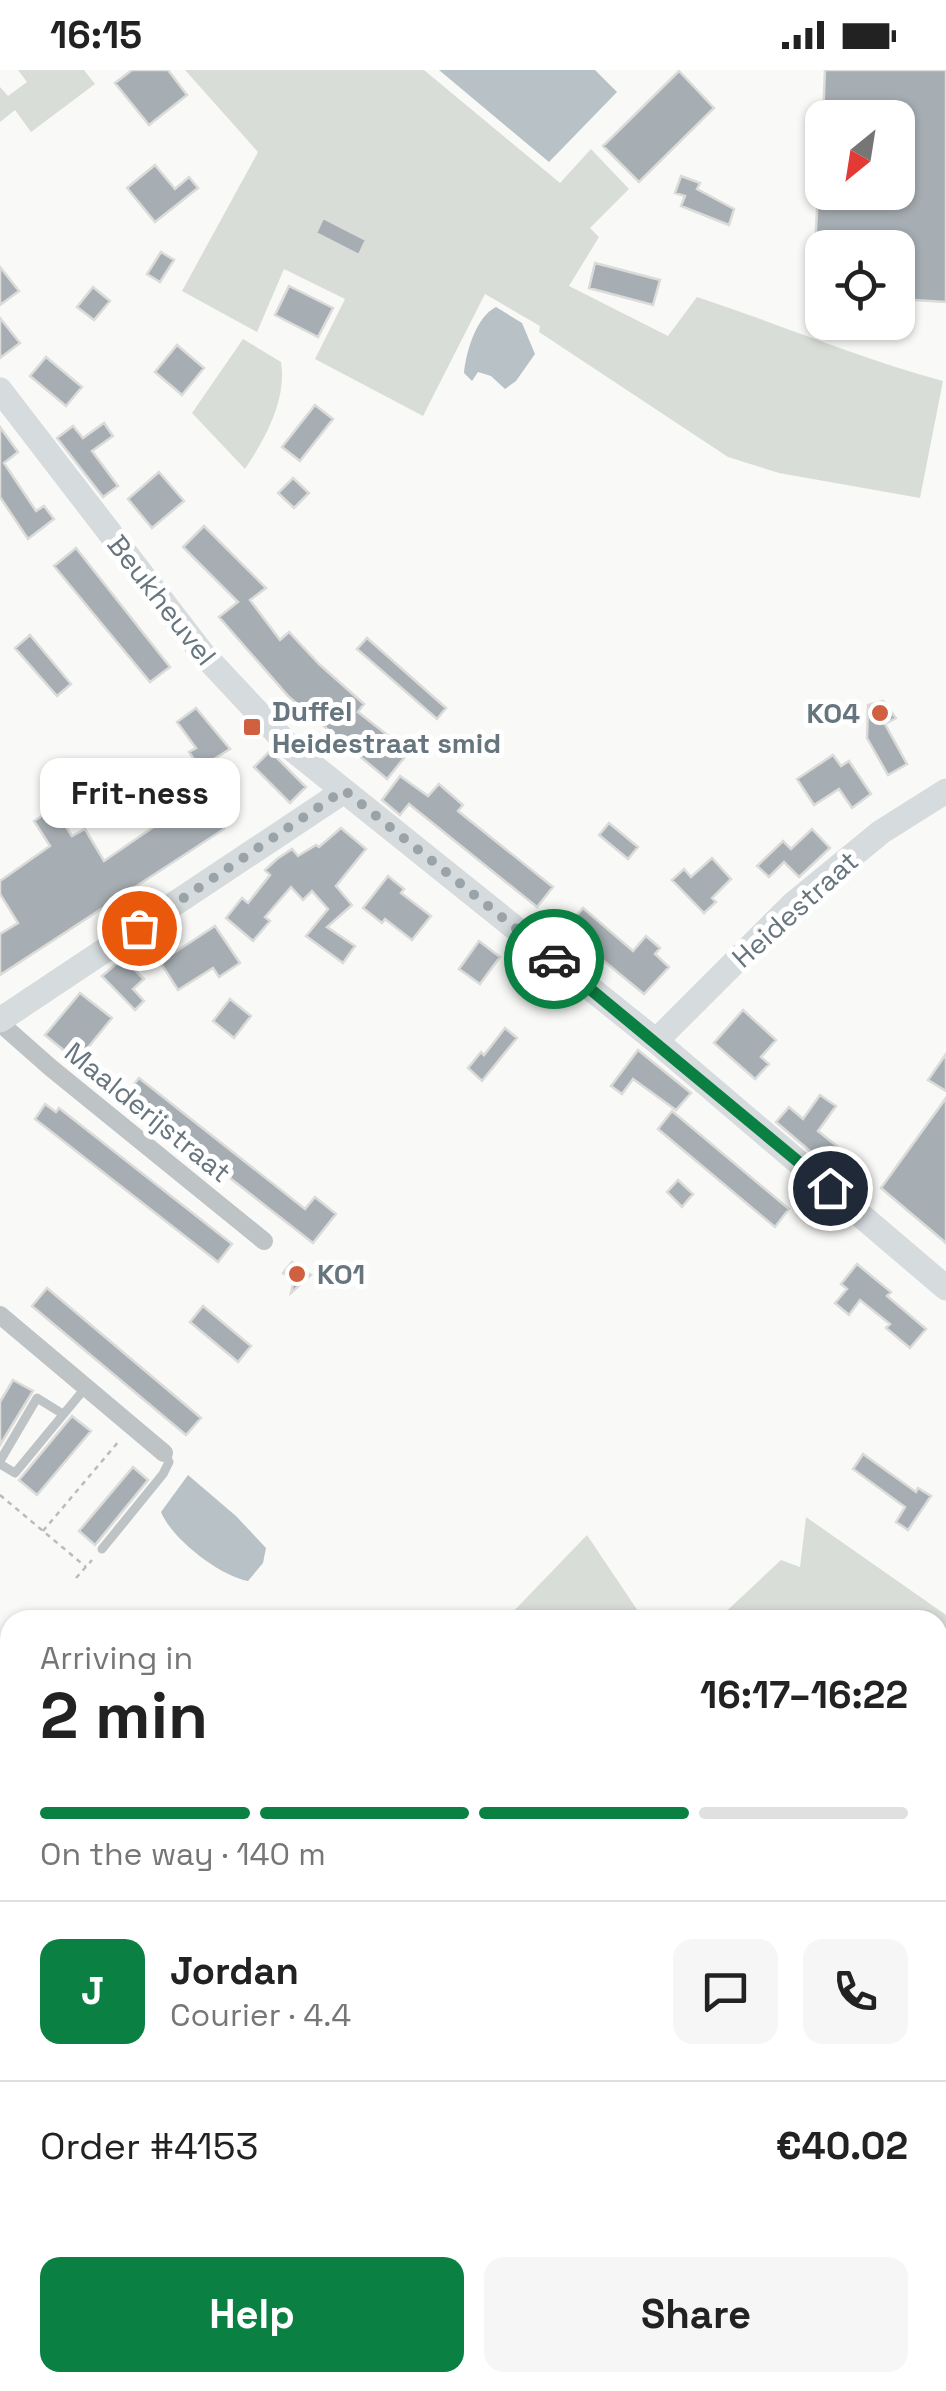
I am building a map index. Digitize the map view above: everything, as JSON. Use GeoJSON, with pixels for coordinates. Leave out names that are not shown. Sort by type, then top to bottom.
{"type":"FeatureCollection","features":[{"type":"Feature","properties":{"kind":"street","name":"Beukheuvel"},"geometry":{"type":"LineString","coordinates":[[0,390],[228,684],[292,749],[656,1041],[946,1288]]}},
{"type":"Feature","properties":{"kind":"street"},"geometry":{"type":"LineString","coordinates":[[0,1021],[344,790]]}},
{"type":"Feature","properties":{"kind":"street","name":"Heidestraat"},"geometry":{"type":"LineString","coordinates":[[656,1041],[792,905],[881,832],[946,791]]}},
{"type":"Feature","properties":{"kind":"street","name":"Maalderijstraat"},"geometry":{"type":"LineString","coordinates":[[0,1021],[264,1241]]}},
{"type":"Feature","properties":{"kind":"street"},"geometry":{"type":"LineString","coordinates":[[0,1314],[164,1452]]}},
{"type":"Feature","properties":{"kind":"lane"},"geometry":{"type":"LineString","coordinates":[[63,1414],[37,1398],[0,1462],[15,1473],[86,1387]]}},
{"type":"Feature","properties":{"kind":"lane"},"geometry":{"type":"LineString","coordinates":[[102,1550],[163,1474],[169,1462],[164,1452]]}},
{"type":"Feature","properties":{"kind":"path"},"geometry":{"type":"LineString","coordinates":[[43,1531],[132,1426]]}},
{"type":"Feature","properties":{"kind":"path"},"geometry":{"type":"LineString","coordinates":[[0,1494],[86,1567]]}},
{"type":"Feature","properties":{"kind":"path"},"geometry":{"type":"LineString","coordinates":[[76,1578],[102,1550]]}},
{"type":"Feature","properties":{"kind":"shaded area"},"geometry":{"type":"Polygon","coordinates":[[[18,70],[84,70],[95,84],[31,132],[15,110],[0,122],[0,87],[8,96],[27,82],[18,70]]]}},
{"type":"Feature","properties":{"kind":"shaded area"},"geometry":{"type":"Polygon","coordinates":[[[185,70],[424,70],[560,183],[591,149],[629,189],[590,228],[599,237],[569,286],[668,336],[697,297],[805,335],[805,340],[819,340],[943,381],[920,498],[779,473],[728,457],[539,332],[540,326],[485,294],[423,416],[315,359],[345,299],[284,269],[257,332],[182,291],[258,152],[185,70]]]}},
{"type":"Feature","properties":{"kind":"shaded area"},"geometry":{"type":"Polygon","coordinates":[[[439,70],[595,70],[617,92],[549,162],[439,70]]]}},
{"type":"Feature","properties":{"kind":"shaded area"},"geometry":{"type":"Polygon","coordinates":[[[496,307],[522,323],[535,354],[516,381],[505,389],[491,376],[478,372],[472,381],[464,373],[478,327],[496,307]]]}},
{"type":"Feature","properties":{"kind":"shaded area"},"geometry":{"type":"Polygon","coordinates":[[[243,339],[281,362],[282,376],[273,418],[245,469],[192,413],[243,339]]]}},
{"type":"Feature","properties":{"kind":"shaded area"},"geometry":{"type":"Polygon","coordinates":[[[188,1475],[266,1548],[263,1563],[248,1581],[211,1564],[167,1523],[161,1512],[188,1475]]]}},
{"type":"Feature","properties":{"kind":"shaded area"},"geometry":{"type":"Polygon","coordinates":[[[806,1517],[939,1610],[728,1610],[781,1560],[800,1567],[806,1517]]]}},
{"type":"Feature","properties":{"kind":"shaded area"},"geometry":{"type":"Polygon","coordinates":[[[587,1535],[637,1610],[515,1610],[587,1535]]]}},
{"type":"Feature","properties":{"kind":"building"},"geometry":{"type":"Polygon","coordinates":[[[132,70],[168,70],[187,95],[149,125],[115,83],[132,70]]]}},
{"type":"Feature","properties":{"kind":"building"},"geometry":{"type":"Polygon","coordinates":[[[825,70],[946,70],[946,302],[915,300],[915,230],[816,230],[817,210],[915,210],[915,100],[824,100],[825,70]]]}},
{"type":"Feature","properties":{"kind":"building"},"geometry":{"type":"Polygon","coordinates":[[[679,71],[714,108],[639,182],[603,146],[679,71]]]}},
{"type":"Feature","properties":{"kind":"building"},"geometry":{"type":"Polygon","coordinates":[[[155,165],[175,189],[189,177],[198,188],[155,222],[127,188],[155,165]]]}},
{"type":"Feature","properties":{"kind":"building"},"geometry":{"type":"Polygon","coordinates":[[[681,176],[700,183],[697,189],[734,209],[729,225],[681,206],[685,196],[675,193],[681,176]]]}},
{"type":"Feature","properties":{"kind":"building"},"geometry":{"type":"Polygon","coordinates":[[[323,218],[366,240],[359,255],[316,233],[323,218]]]}},
{"type":"Feature","properties":{"kind":"building"},"geometry":{"type":"Polygon","coordinates":[[[161,252],[174,260],[160,282],[147,274],[161,252]]]}},
{"type":"Feature","properties":{"kind":"building"},"geometry":{"type":"Polygon","coordinates":[[[595,263],[660,280],[653,305],[589,288],[595,263]]]}},
{"type":"Feature","properties":{"kind":"building"},"geometry":{"type":"Polygon","coordinates":[[[0,267],[19,291],[0,305],[0,267]]]}},
{"type":"Feature","properties":{"kind":"building"},"geometry":{"type":"Polygon","coordinates":[[[289,286],[333,308],[318,337],[275,315],[289,286]]]}},
{"type":"Feature","properties":{"kind":"building"},"geometry":{"type":"Polygon","coordinates":[[[93,287],[110,301],[94,320],[77,307],[93,287]]]}},
{"type":"Feature","properties":{"kind":"building"},"geometry":{"type":"Polygon","coordinates":[[[0,318],[20,343],[0,358],[0,318]]]}},
{"type":"Feature","properties":{"kind":"building"},"geometry":{"type":"Polygon","coordinates":[[[177,345],[204,368],[182,395],[155,372],[177,345]]]}},
{"type":"Feature","properties":{"kind":"building"},"geometry":{"type":"Polygon","coordinates":[[[46,357],[82,387],[66,406],[30,376],[46,357]]]}},
{"type":"Feature","properties":{"kind":"building"},"geometry":{"type":"Polygon","coordinates":[[[315,405],[333,419],[300,461],[282,447],[315,405]]]}},
{"type":"Feature","properties":{"kind":"building"},"geometry":{"type":"Polygon","coordinates":[[[104,423],[113,436],[92,451],[118,486],[103,497],[57,438],[73,426],[83,438],[104,423]]]}},
{"type":"Feature","properties":{"kind":"building"},"geometry":{"type":"Polygon","coordinates":[[[0,427],[18,452],[4,463],[36,511],[44,506],[54,519],[28,539],[0,497],[0,427]]]}},
{"type":"Feature","properties":{"kind":"building"},"geometry":{"type":"Polygon","coordinates":[[[159,472],[184,501],[152,528],[128,499],[159,472]]]}},
{"type":"Feature","properties":{"kind":"building"},"geometry":{"type":"Polygon","coordinates":[[[293,478],[309,493],[294,508],[278,493],[293,478]]]}},
{"type":"Feature","properties":{"kind":"building"},"geometry":{"type":"Polygon","coordinates":[[[204,526],[266,588],[250,600],[280,640],[289,632],[364,704],[358,712],[409,752],[387,779],[289,697],[219,617],[238,602],[183,547],[204,526]]]}},
{"type":"Feature","properties":{"kind":"building"},"geometry":{"type":"Polygon","coordinates":[[[76,548],[170,667],[150,682],[54,566],[76,548]]]}},
{"type":"Feature","properties":{"kind":"building"},"geometry":{"type":"Polygon","coordinates":[[[30,635],[71,684],[57,696],[15,648],[30,635]]]}},
{"type":"Feature","properties":{"kind":"building"},"geometry":{"type":"Polygon","coordinates":[[[367,638],[446,708],[437,719],[357,649],[367,638]]]}},
{"type":"Feature","properties":{"kind":"building"},"geometry":{"type":"Polygon","coordinates":[[[883,701],[896,718],[885,724],[907,764],[888,775],[867,738],[868,705],[883,701]]]}},
{"type":"Feature","properties":{"kind":"building"},"geometry":{"type":"Polygon","coordinates":[[[196,708],[230,749],[200,768],[189,752],[196,748],[177,722],[196,708]]]}},
{"type":"Feature","properties":{"kind":"building"},"geometry":{"type":"Polygon","coordinates":[[[270,751],[306,787],[290,803],[254,767],[270,751]]]}},
{"type":"Feature","properties":{"kind":"building"},"geometry":{"type":"Polygon","coordinates":[[[833,755],[841,766],[849,761],[871,794],[852,808],[839,789],[814,805],[797,779],[833,755]]]}},
{"type":"Feature","properties":{"kind":"building"},"geometry":{"type":"Polygon","coordinates":[[[400,776],[428,796],[439,784],[463,805],[458,811],[553,887],[537,907],[409,804],[400,815],[382,800],[400,776]]]}},
{"type":"Feature","properties":{"kind":"building"},"geometry":{"type":"Polygon","coordinates":[[[54,808],[72,836],[85,829],[104,861],[168,817],[170,820],[189,808],[195,817],[210,808],[224,829],[0,975],[0,934],[18,923],[0,894],[0,881],[50,846],[34,821],[54,808]]]}},
{"type":"Feature","properties":{"kind":"building"},"geometry":{"type":"Polygon","coordinates":[[[609,823],[638,847],[628,859],[599,835],[609,823]]]}},
{"type":"Feature","properties":{"kind":"building"},"geometry":{"type":"Polygon","coordinates":[[[341,828],[366,849],[336,886],[352,905],[327,927],[355,946],[343,963],[306,936],[328,909],[312,891],[303,900],[291,887],[265,917],[270,921],[253,941],[226,918],[242,898],[248,903],[270,875],[265,870],[277,859],[292,849],[298,856],[316,845],[319,847],[341,828]]]}},
{"type":"Feature","properties":{"kind":"building"},"geometry":{"type":"Polygon","coordinates":[[[812,829],[830,848],[799,877],[784,862],[769,877],[757,866],[783,841],[791,849],[812,829]]]}},
{"type":"Feature","properties":{"kind":"building"},"geometry":{"type":"Polygon","coordinates":[[[712,858],[731,879],[712,898],[716,902],[704,913],[672,880],[684,869],[691,877],[712,858]]]}},
{"type":"Feature","properties":{"kind":"building"},"geometry":{"type":"Polygon","coordinates":[[[388,876],[404,889],[401,893],[431,916],[412,940],[363,908],[388,876]]]}},
{"type":"Feature","properties":{"kind":"building"},"geometry":{"type":"Polygon","coordinates":[[[583,908],[633,951],[646,936],[660,948],[655,954],[669,967],[644,994],[565,929],[583,908]]]}},
{"type":"Feature","properties":{"kind":"building"},"geometry":{"type":"Polygon","coordinates":[[[215,926],[240,963],[219,977],[213,968],[178,990],[160,962],[215,926]]]}},
{"type":"Feature","properties":{"kind":"building"},"geometry":{"type":"Polygon","coordinates":[[[479,941],[500,957],[480,984],[459,969],[479,941]]]}},
{"type":"Feature","properties":{"kind":"building"},"geometry":{"type":"Polygon","coordinates":[[[123,958],[144,979],[133,989],[144,1001],[135,1010],[102,976],[123,958]]]}},
{"type":"Feature","properties":{"kind":"building"},"geometry":{"type":"Polygon","coordinates":[[[80,993],[112,1018],[77,1061],[45,1035],[80,993]]]}},
{"type":"Feature","properties":{"kind":"building"},"geometry":{"type":"Polygon","coordinates":[[[230,999],[251,1016],[234,1038],[213,1021],[230,999]]]}},
{"type":"Feature","properties":{"kind":"building"},"geometry":{"type":"Polygon","coordinates":[[[743,1010],[776,1040],[761,1057],[769,1064],[755,1079],[714,1043],[743,1010]]]}},
{"type":"Feature","properties":{"kind":"building"},"geometry":{"type":"Polygon","coordinates":[[[505,1028],[517,1038],[482,1081],[468,1068],[505,1028]]]}},
{"type":"Feature","properties":{"kind":"building"},"geometry":{"type":"Polygon","coordinates":[[[638,1050],[691,1093],[676,1110],[633,1079],[622,1094],[611,1086],[638,1050]]]}},
{"type":"Feature","properties":{"kind":"building"},"geometry":{"type":"Polygon","coordinates":[[[946,1054],[946,1091],[928,1080],[946,1054]]]}},
{"type":"Feature","properties":{"kind":"building"},"geometry":{"type":"Polygon","coordinates":[[[139,1078],[305,1209],[315,1197],[336,1214],[313,1243],[125,1096],[139,1078]]]}},
{"type":"Feature","properties":{"kind":"building"},"geometry":{"type":"Polygon","coordinates":[[[820,1095],[836,1106],[818,1131],[838,1147],[824,1163],[776,1122],[789,1107],[803,1119],[820,1095]]]}},
{"type":"Feature","properties":{"kind":"building"},"geometry":{"type":"Polygon","coordinates":[[[946,1098],[946,1243],[881,1188],[946,1098]]]}},
{"type":"Feature","properties":{"kind":"building"},"geometry":{"type":"Polygon","coordinates":[[[45,1104],[56,1112],[59,1108],[232,1244],[218,1262],[35,1119],[45,1104]]]}},
{"type":"Feature","properties":{"kind":"building"},"geometry":{"type":"Polygon","coordinates":[[[672,1111],[789,1209],[775,1227],[658,1129],[672,1111]]]}},
{"type":"Feature","properties":{"kind":"building"},"geometry":{"type":"Polygon","coordinates":[[[678,1180],[693,1194],[682,1207],[667,1192],[678,1180]]]}},
{"type":"Feature","properties":{"kind":"building","name":"KO1"},"geometry":{"type":"Polygon","coordinates":[[[292,1262],[311,1275],[291,1293],[294,1279],[283,1273],[292,1262]]]}},
{"type":"Feature","properties":{"kind":"building"},"geometry":{"type":"Polygon","coordinates":[[[857,1264],[926,1329],[910,1348],[886,1328],[890,1324],[860,1300],[849,1315],[835,1303],[847,1289],[841,1284],[857,1264]]]}},
{"type":"Feature","properties":{"kind":"building"},"geometry":{"type":"Polygon","coordinates":[[[47,1288],[201,1418],[186,1435],[32,1306],[47,1288]]]}},
{"type":"Feature","properties":{"kind":"building"},"geometry":{"type":"Polygon","coordinates":[[[203,1306],[251,1346],[238,1362],[190,1322],[203,1306]]]}},
{"type":"Feature","properties":{"kind":"building"},"geometry":{"type":"Polygon","coordinates":[[[13,1380],[33,1391],[0,1445],[0,1402],[13,1380]]]}},
{"type":"Feature","properties":{"kind":"building"},"geometry":{"type":"Polygon","coordinates":[[[72,1416],[91,1431],[37,1495],[19,1480],[72,1416]]]}},
{"type":"Feature","properties":{"kind":"building"},"geometry":{"type":"Polygon","coordinates":[[[863,1454],[916,1492],[918,1488],[931,1496],[908,1530],[896,1522],[905,1507],[853,1469],[863,1454]]]}},
{"type":"Feature","properties":{"kind":"building"},"geometry":{"type":"Polygon","coordinates":[[[133,1467],[148,1480],[95,1545],[79,1531],[133,1467]]]}},
{"type":"Feature","properties":{"kind":"way so far"},"geometry":{"type":"LineString","coordinates":[[139,928],[344,790],[554,959]]}},
{"type":"Feature","properties":{"kind":"place","name":"KO4"},"geometry":{"type":"Point","coordinates":[880,713]}},
{"type":"Feature","properties":{"kind":"place","name":"Duffel Heidestraat smid"},"geometry":{"type":"Point","coordinates":[252,727]}},
{"type":"Feature","properties":{"kind":"place","name":"Frit-ness"},"geometry":{"type":"Point","coordinates":[139,928]}},
{"type":"Feature","properties":{"kind":"place","name":"KO1"},"geometry":{"type":"Point","coordinates":[297,1274]}},
{"type":"Feature","properties":{"kind":"route"},"geometry":{"type":"LineString","coordinates":[[554,959],[830,1188]]}}]}
